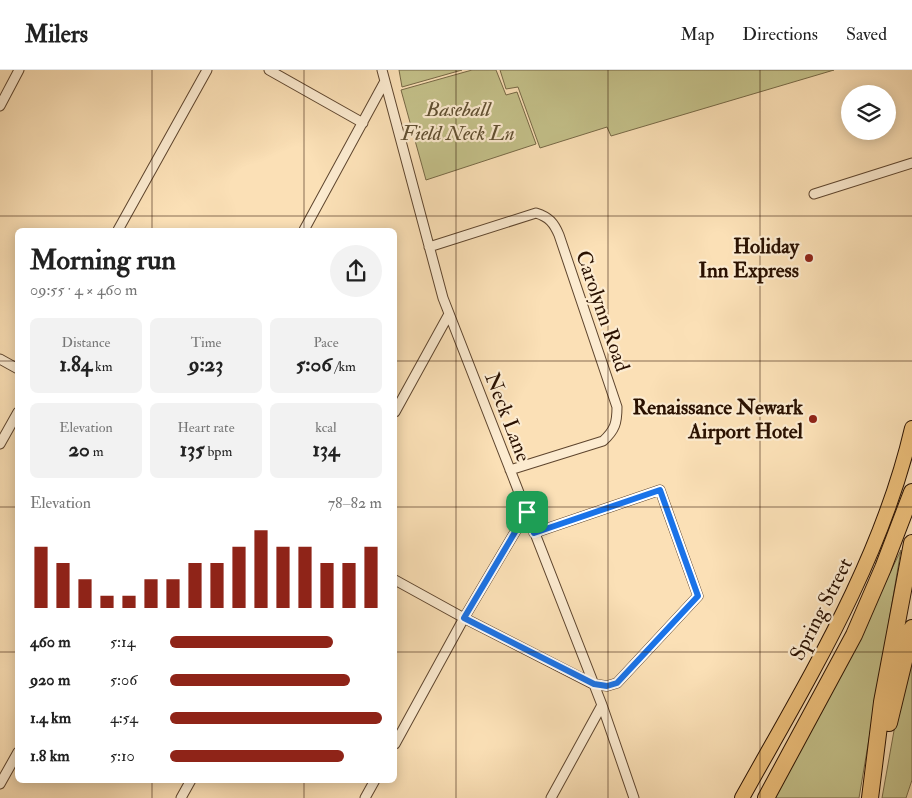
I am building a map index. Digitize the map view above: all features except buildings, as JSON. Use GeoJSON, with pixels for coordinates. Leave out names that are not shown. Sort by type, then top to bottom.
{"type":"FeatureCollection","features":[{"type":"Feature","properties":{"kind":"highway"},"geometry":{"type":"LineString","coordinates":[[766,798],[854,635],[880,577],[912,492]]}},
{"type":"Feature","properties":{"kind":"highway"},"geometry":{"type":"LineString","coordinates":[[870,798],[884,692],[912,543]]}},
{"type":"Feature","properties":{"kind":"highway"},"geometry":{"type":"LineString","coordinates":[[870,798],[912,628]]}},
{"type":"Feature","properties":{"kind":"main road","name":"Spring Street"},"geometry":{"type":"LineString","coordinates":[[742,798],[834,632],[858,583],[892,499],[912,428]]}},
{"type":"Feature","properties":{"kind":"street"},"geometry":{"type":"LineString","coordinates":[[0,106],[20,70]]}},
{"type":"Feature","properties":{"kind":"street"},"geometry":{"type":"LineString","coordinates":[[119,228],[206,70]]}},
{"type":"Feature","properties":{"kind":"street"},"geometry":{"type":"LineString","coordinates":[[269,70],[363,123]]}},
{"type":"Feature","properties":{"kind":"street","name":"Neck Lane"},"geometry":{"type":"LineString","coordinates":[[382,70],[429,247],[449,314],[594,684],[634,798]]}},
{"type":"Feature","properties":{"kind":"street"},"geometry":{"type":"LineString","coordinates":[[305,228],[384,83]]}},
{"type":"Feature","properties":{"kind":"street"},"geometry":{"type":"LineString","coordinates":[[814,194],[912,163]]}},
{"type":"Feature","properties":{"kind":"street","name":"Carolynn Road"},"geometry":{"type":"LineString","coordinates":[[429,247],[536,213],[545,216],[554,224],[558,235],[617,407],[618,422],[612,433],[603,440],[510,470]]}},
{"type":"Feature","properties":{"kind":"street"},"geometry":{"type":"LineString","coordinates":[[397,408],[449,314]]}},
{"type":"Feature","properties":{"kind":"street"},"geometry":{"type":"LineString","coordinates":[[0,359],[15,367]]}},
{"type":"Feature","properties":{"kind":"street"},"geometry":{"type":"LineString","coordinates":[[0,444],[15,417]]}},
{"type":"Feature","properties":{"kind":"street"},"geometry":{"type":"LineString","coordinates":[[397,581],[464,618],[594,684],[607,686],[617,683],[698,596],[660,490],[534,533]]}},
{"type":"Feature","properties":{"kind":"street"},"geometry":{"type":"LineString","coordinates":[[397,740],[464,618],[527,512]]}},
{"type":"Feature","properties":{"kind":"street"},"geometry":{"type":"LineString","coordinates":[[551,798],[602,705]]}},
{"type":"Feature","properties":{"kind":"street"},"geometry":{"type":"LineString","coordinates":[[0,784],[15,757]]}},
{"type":"Feature","properties":{"kind":"street"},"geometry":{"type":"LineString","coordinates":[[181,798],[189,783]]}},
{"type":"Feature","properties":{"kind":"street"},"geometry":{"type":"LineString","coordinates":[[366,798],[374,783]]}},
{"type":"Feature","properties":{"kind":"green space"},"geometry":{"type":"Polygon","coordinates":[[[399,70],[462,70],[402,87],[399,70]]]}},
{"type":"Feature","properties":{"kind":"green space","name":"Baseball Field Neck Ln"},"geometry":{"type":"Polygon","coordinates":[[[472,70],[496,70],[506,95],[517,92],[536,144],[426,180],[401,90],[472,70]]]}},
{"type":"Feature","properties":{"kind":"green space"},"geometry":{"type":"Polygon","coordinates":[[[500,70],[834,70],[611,136],[607,127],[540,148],[518,87],[506,89],[500,70]]]}},
{"type":"Feature","properties":{"kind":"green space"},"geometry":{"type":"Polygon","coordinates":[[[901,550],[859,798],[773,798],[833,690],[901,550]]]}},
{"type":"Feature","properties":{"kind":"green space"},"geometry":{"type":"Polygon","coordinates":[[[912,651],[912,780],[906,798],[882,798],[900,697],[912,651]]]}},
{"type":"Feature","properties":{"kind":"place","name":"Holiday Inn Express"},"geometry":{"type":"Point","coordinates":[809,258]}},
{"type":"Feature","properties":{"kind":"place","name":"Renaissance Newark Airport Hotel"},"geometry":{"type":"Point","coordinates":[813,419]}},
{"type":"Feature","properties":{"kind":"route"},"geometry":{"type":"LineString","coordinates":[[660,490],[698,596],[617,683],[607,686],[594,684],[464,618],[527,512],[534,533],[660,490]]}}]}
